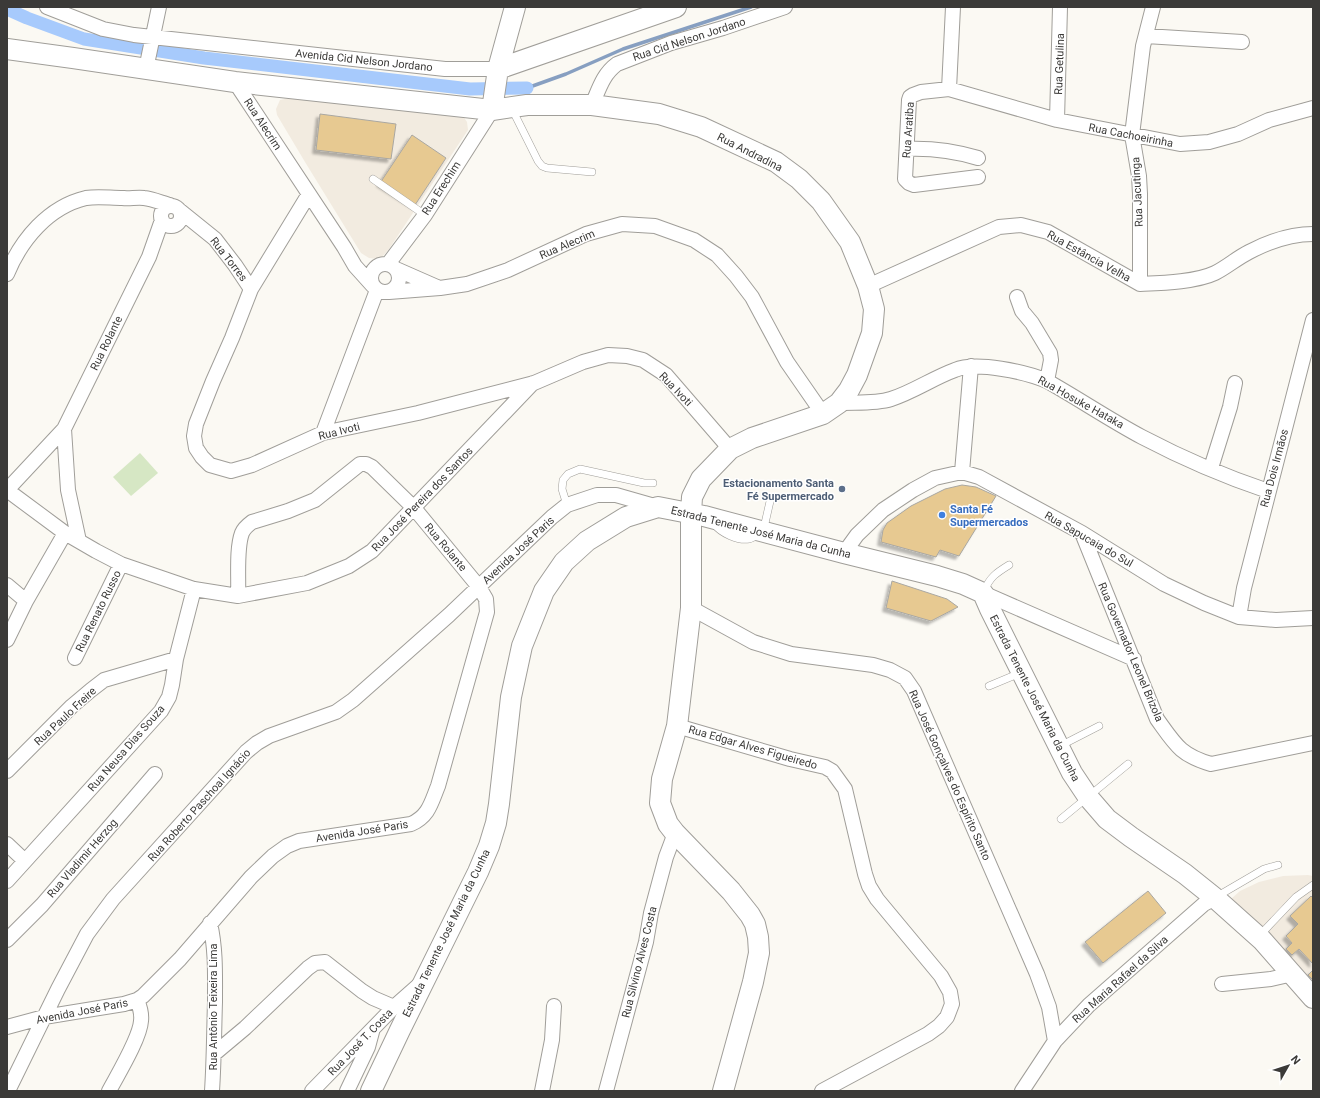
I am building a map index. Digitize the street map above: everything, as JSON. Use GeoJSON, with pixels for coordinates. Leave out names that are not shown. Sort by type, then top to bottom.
{"type":"FeatureCollection","features":[{"type":"Feature","properties":{"kind":"main road"},"geometry":{"type":"LineString","coordinates":[[498,92],[515,7]]}},
{"type":"Feature","properties":{"kind":"main road","name":"Avenida Cid Nelson Jordano"},"geometry":{"type":"LineString","coordinates":[[7,49],[73,58],[149,52],[235,82],[498,92],[676,7]]}},
{"type":"Feature","properties":{"kind":"main road","name":"Rua Andradina"},"geometry":{"type":"LineString","coordinates":[[498,92],[527,105],[592,105],[672,117],[701,127],[776,162],[799,179],[821,201],[850,242],[868,286],[874,308],[872,333],[857,375],[840,403],[823,414],[752,438],[730,449],[701,478],[692,497],[691,608],[677,726],[662,779],[660,803],[668,824],[731,891],[755,924],[758,936],[759,954],[753,982],[723,1091]]}},
{"type":"Feature","properties":{"kind":"main road","name":"Estrada Tenente José Maria da Cunha"},"geometry":{"type":"LineString","coordinates":[[371,1091],[478,872],[494,828],[499,804],[511,697],[522,646],[544,591],[564,562],[587,541],[626,517],[658,507],[711,518],[937,576],[963,584],[983,593],[1058,747],[1072,773],[1088,797],[1107,819],[1185,874],[1215,898],[1258,937],[1293,974],[1313,998]]}},
{"type":"Feature","properties":{"kind":"street","name":"Avenida Cid Nelson Jordano"},"geometry":{"type":"LineString","coordinates":[[48,7],[72,12],[149,52],[445,69],[498,92]]}},
{"type":"Feature","properties":{"kind":"street"},"geometry":{"type":"LineString","coordinates":[[149,52],[159,7]]}},
{"type":"Feature","properties":{"kind":"street","name":"Rua Cid Nelson Jordano"},"geometry":{"type":"LineString","coordinates":[[592,105],[604,76],[617,64],[671,43],[723,28],[785,7]]}},
{"type":"Feature","properties":{"kind":"street"},"geometry":{"type":"LineString","coordinates":[[949,90],[953,7]]}},
{"type":"Feature","properties":{"kind":"street","name":"Rua Getulina"},"geometry":{"type":"LineString","coordinates":[[1057,120],[1060,7]]}},
{"type":"Feature","properties":{"kind":"street","name":"Rua Jacutinga"},"geometry":{"type":"LineString","coordinates":[[1140,284],[1140,194],[1132,135],[1143,46],[1153,7]]}},
{"type":"Feature","properties":{"kind":"street"},"geometry":{"type":"LineString","coordinates":[[1146,36],[1242,42]]}},
{"type":"Feature","properties":{"kind":"street","name":"Rua Alecrim"},"geometry":{"type":"LineString","coordinates":[[235,82],[355,266],[380,289],[440,288],[466,284],[490,278],[586,234],[622,224],[655,226],[694,240],[717,255],[736,276],[752,298],[787,362],[823,414]]}},
{"type":"Feature","properties":{"kind":"street","name":"Rua Cachoeirinha"},"geometry":{"type":"LineString","coordinates":[[949,90],[1057,120],[1180,144],[1209,142],[1238,134],[1270,120],[1313,108]]}},
{"type":"Feature","properties":{"kind":"street","name":"Rua Aratiba"},"geometry":{"type":"LineString","coordinates":[[949,90],[921,92],[913,94],[910,97],[906,179],[909,184],[914,185],[978,177]]}},
{"type":"Feature","properties":{"kind":"street","name":"Rua Erechim"},"geometry":{"type":"LineString","coordinates":[[387,267],[425,215],[498,92]]}},
{"type":"Feature","properties":{"kind":"street"},"geometry":{"type":"LineString","coordinates":[[907,149],[941,149],[978,158]]}},
{"type":"Feature","properties":{"kind":"street","name":"Rua Ivoti"},"geometry":{"type":"LineString","coordinates":[[309,194],[251,289],[196,424],[194,436],[196,448],[210,465],[231,471],[252,465],[323,433],[418,413],[534,383],[583,362],[608,355],[628,356],[643,360],[666,375],[730,449]]}},
{"type":"Feature","properties":{"kind":"street","name":"Rua Torres"},"geometry":{"type":"LineString","coordinates":[[7,274],[13,259],[30,234],[54,212],[86,198],[104,196],[132,199],[142,197],[175,208],[215,239],[236,265],[251,289]]}},
{"type":"Feature","properties":{"kind":"street","name":"Rua Torres"},"geometry":{"type":"LineString","coordinates":[[132,199],[147,206],[168,222],[190,226],[205,231]]}},
{"type":"Feature","properties":{"kind":"street"},"geometry":{"type":"LineString","coordinates":[[164,208],[175,208],[181,216],[178,223],[168,222],[161,213],[164,208]]}},
{"type":"Feature","properties":{"kind":"street","name":"Rua Rolante"},"geometry":{"type":"LineString","coordinates":[[64,429],[149,257],[168,222]]}},
{"type":"Feature","properties":{"kind":"street","name":"Rua Estância Velha"},"geometry":{"type":"LineString","coordinates":[[868,286],[999,227],[1021,225],[1048,232],[1140,284],[1202,278],[1226,267],[1249,252],[1280,239],[1298,234],[1313,234]]}},
{"type":"Feature","properties":{"kind":"street","name":"Rua Alecrim"},"geometry":{"type":"LineString","coordinates":[[344,247],[367,265],[387,267],[440,288]]}},
{"type":"Feature","properties":{"kind":"street"},"geometry":{"type":"LineString","coordinates":[[387,267],[398,273],[398,282],[393,290],[380,289],[371,279],[371,274],[387,267]]}},
{"type":"Feature","properties":{"kind":"street"},"geometry":{"type":"LineString","coordinates":[[323,433],[380,289]]}},
{"type":"Feature","properties":{"kind":"street"},"geometry":{"type":"LineString","coordinates":[[1017,297],[1022,311],[1032,323],[1050,353],[1051,360],[1047,381]]}},
{"type":"Feature","properties":{"kind":"street","name":"Rua Dois Irmãos"},"geometry":{"type":"LineString","coordinates":[[1239,617],[1244,588],[1268,491],[1313,320]]}},
{"type":"Feature","properties":{"kind":"street"},"geometry":{"type":"LineString","coordinates":[[844,553],[857,535],[883,510],[913,490],[935,478],[962,472],[971,366]]}},
{"type":"Feature","properties":{"kind":"street","name":"Rua Hosuke Hataka"},"geometry":{"type":"LineString","coordinates":[[840,403],[873,402],[892,399],[955,369],[971,366],[1021,373],[1047,381],[1141,436],[1182,457],[1238,481],[1268,491]]}},
{"type":"Feature","properties":{"kind":"street","name":"Rua José Pereira dos Santos"},"geometry":{"type":"LineString","coordinates":[[7,490],[65,533],[121,564],[194,589],[238,596],[307,583],[349,566],[372,551],[534,383]]}},
{"type":"Feature","properties":{"kind":"street"},"geometry":{"type":"LineString","coordinates":[[1210,468],[1230,407],[1235,383]]}},
{"type":"Feature","properties":{"kind":"street"},"geometry":{"type":"LineString","coordinates":[[7,490],[64,429]]}},
{"type":"Feature","properties":{"kind":"street"},"geometry":{"type":"LineString","coordinates":[[64,429],[68,490],[79,541]]}},
{"type":"Feature","properties":{"kind":"street","name":"Rua Rolante"},"geometry":{"type":"LineString","coordinates":[[238,596],[239,545],[242,534],[248,525],[252,522],[295,509],[315,500],[360,464],[366,464],[372,467],[414,508],[479,587]]}},
{"type":"Feature","properties":{"kind":"street","name":"Rua Sapucaia do Sul"},"geometry":{"type":"LineString","coordinates":[[962,472],[979,477],[1082,533],[1164,584],[1204,603],[1239,617],[1276,620],[1313,618]]}},
{"type":"Feature","properties":{"kind":"street","name":"Avenida José Paris"},"geometry":{"type":"LineString","coordinates":[[7,1027],[44,1017],[124,1004],[137,1000],[149,992],[180,959],[251,877],[273,856],[287,846],[299,841],[411,824],[417,821],[428,811],[438,786],[487,612],[486,599],[479,587],[552,517],[567,505],[597,495],[616,495],[658,507]]}},
{"type":"Feature","properties":{"kind":"street"},"geometry":{"type":"LineString","coordinates":[[7,640],[26,601],[65,533]]}},
{"type":"Feature","properties":{"kind":"street","name":"Rua Governador Leonel Brizola"},"geometry":{"type":"LineString","coordinates":[[1082,533],[1157,719],[1174,743],[1184,753],[1197,760],[1211,764],[1313,744]]}},
{"type":"Feature","properties":{"kind":"street","name":"Rua Renato Russo"},"geometry":{"type":"LineString","coordinates":[[75,658],[121,564]]}},
{"type":"Feature","properties":{"kind":"street"},"geometry":{"type":"LineString","coordinates":[[7,584],[26,601]]}},
{"type":"Feature","properties":{"kind":"street","name":"Rua Roberto Paschoal Ignácio"},"geometry":{"type":"LineString","coordinates":[[8,1091],[87,934],[99,916],[246,752],[269,736],[336,712],[353,700],[479,587]]}},
{"type":"Feature","properties":{"kind":"street","name":"Rua Neusa Dias Souza"},"geometry":{"type":"LineString","coordinates":[[7,881],[161,711],[169,697],[176,659],[194,589]]}},
{"type":"Feature","properties":{"kind":"street"},"geometry":{"type":"LineString","coordinates":[[983,593],[1134,659]]}},
{"type":"Feature","properties":{"kind":"street","name":"Rua José Gonçalves do Espírito Santo"},"geometry":{"type":"LineString","coordinates":[[691,608],[753,642],[790,654],[873,665],[890,670],[905,678],[914,691],[1037,974],[1049,1007],[1055,1041]]}},
{"type":"Feature","properties":{"kind":"street","name":"Rua Paulo Freire"},"geometry":{"type":"LineString","coordinates":[[7,771],[72,706],[104,680],[176,659]]}},
{"type":"Feature","properties":{"kind":"street","name":"Rua Edgar Alves Figueiredo"},"geometry":{"type":"LineString","coordinates":[[677,726],[825,767],[832,771],[845,789],[869,886],[877,899],[941,976],[950,992],[952,1004],[947,1017],[939,1026],[928,1034],[892,1054],[822,1091]]}},
{"type":"Feature","properties":{"kind":"street","name":"Rua Vladimir Herzog"},"geometry":{"type":"LineString","coordinates":[[7,940],[42,904],[155,774]]}},
{"type":"Feature","properties":{"kind":"street","name":"Rua Silvino Alves Costa"},"geometry":{"type":"LineString","coordinates":[[606,1091],[646,942],[651,913],[666,857],[675,833]]}},
{"type":"Feature","properties":{"kind":"street"},"geometry":{"type":"LineString","coordinates":[[7,844],[25,861]]}},
{"type":"Feature","properties":{"kind":"street","name":"Rua Maria Rafael da Silva"},"geometry":{"type":"LineString","coordinates":[[1022,1091],[1055,1041],[1089,1005],[1204,904],[1215,898]]}},
{"type":"Feature","properties":{"kind":"street","name":"Rua Antônio Teixeira Lima"},"geometry":{"type":"LineString","coordinates":[[210,923],[214,940],[215,960],[212,1091]]}},
{"type":"Feature","properties":{"kind":"street"},"geometry":{"type":"LineString","coordinates":[[214,1054],[245,1028],[308,968],[321,961],[328,964],[373,998],[394,1006]]}},
{"type":"Feature","properties":{"kind":"street"},"geometry":{"type":"LineString","coordinates":[[1222,984],[1271,979],[1293,974]]}},
{"type":"Feature","properties":{"kind":"street","name":"Rua José T. Costa"},"geometry":{"type":"LineString","coordinates":[[312,1091],[394,1006],[426,978]]}},
{"type":"Feature","properties":{"kind":"street"},"geometry":{"type":"LineString","coordinates":[[109,1091],[138,1034],[141,1020],[140,1006],[137,1000]]}},
{"type":"Feature","properties":{"kind":"street"},"geometry":{"type":"LineString","coordinates":[[542,1091],[552,1040],[554,1006]]}},
{"type":"Feature","properties":{"kind":"street"},"geometry":{"type":"LineString","coordinates":[[347,1091],[368,1047],[374,1028]]}},
{"type":"Feature","properties":{"kind":"lane"},"geometry":{"type":"LineString","coordinates":[[498,92],[542,166],[547,168],[592,172]]}},
{"type":"Feature","properties":{"kind":"lane"},"geometry":{"type":"LineString","coordinates":[[373,179],[425,215]]}},
{"type":"Feature","properties":{"kind":"lane"},"geometry":{"type":"LineString","coordinates":[[567,505],[562,489],[563,480],[568,474],[580,469],[644,483],[653,483]]}},
{"type":"Feature","properties":{"kind":"lane"},"geometry":{"type":"LineString","coordinates":[[763,532],[771,497]]}},
{"type":"Feature","properties":{"kind":"lane"},"geometry":{"type":"LineString","coordinates":[[983,593],[988,581],[1009,565]]}},
{"type":"Feature","properties":{"kind":"lane"},"geometry":{"type":"LineString","coordinates":[[989,686],[1021,672]]}},
{"type":"Feature","properties":{"kind":"lane"},"geometry":{"type":"LineString","coordinates":[[1058,747],[1099,726]]}},
{"type":"Feature","properties":{"kind":"lane"},"geometry":{"type":"LineString","coordinates":[[1061,819],[1128,764]]}},
{"type":"Feature","properties":{"kind":"lane"},"geometry":{"type":"LineString","coordinates":[[1215,898],[1264,870],[1278,865]]}},
{"type":"Feature","properties":{"kind":"lane"},"geometry":{"type":"LineString","coordinates":[[1258,937],[1296,896],[1313,885]]}},
{"type":"Feature","properties":{"kind":"shaded area"},"geometry":{"type":"Polygon","coordinates":[[[290,98],[463,116],[467,122],[468,130],[389,249],[382,257],[377,259],[369,258],[361,253],[277,115],[276,109],[280,100],[290,98]]]}},
{"type":"Feature","properties":{"kind":"shaded area"},"geometry":{"type":"Polygon","coordinates":[[[1283,876],[1313,876],[1313,983],[1231,899],[1240,891],[1259,882],[1283,876]]]}},
{"type":"Feature","properties":{"kind":"green space"},"geometry":{"type":"Polygon","coordinates":[[[140,453],[158,473],[131,496],[113,477],[140,453]]]}},
{"type":"Feature","properties":{"kind":"building"},"geometry":{"type":"Polygon","coordinates":[[[320,114],[396,124],[391,159],[316,150],[320,114]]]}},
{"type":"Feature","properties":{"kind":"building"},"geometry":{"type":"Polygon","coordinates":[[[412,135],[446,158],[415,205],[380,183],[412,135]]]}},
{"type":"Feature","properties":{"kind":"building","name":"Santa Fé Supermercados"},"geometry":{"type":"Polygon","coordinates":[[[962,485],[976,487],[996,496],[959,556],[940,550],[936,557],[881,542],[883,530],[887,523],[911,506],[945,489],[962,485]]]}},
{"type":"Feature","properties":{"kind":"building"},"geometry":{"type":"Polygon","coordinates":[[[892,581],[947,599],[958,607],[931,621],[886,608],[892,581]]]}},
{"type":"Feature","properties":{"kind":"building"},"geometry":{"type":"Polygon","coordinates":[[[1148,891],[1166,913],[1103,963],[1085,942],[1148,891]]]}},
{"type":"Feature","properties":{"kind":"building"},"geometry":{"type":"Polygon","coordinates":[[[1311,896],[1313,898],[1313,964],[1299,949],[1292,955],[1286,949],[1292,943],[1286,936],[1298,924],[1290,916],[1311,896]]]}},
{"type":"Feature","properties":{"kind":"building"},"geometry":{"type":"Polygon","coordinates":[[[1313,970],[1313,980],[1308,975],[1313,970]]]}},
{"type":"Feature","properties":{"kind":"waterway"},"geometry":{"type":"LineString","coordinates":[[527,88],[566,74],[623,49],[751,7]]}},
{"type":"Feature","properties":{"kind":"waterway"},"geometry":{"type":"LineString","coordinates":[[7,9],[84,39],[204,58],[470,89],[527,88]]}},
{"type":"Feature","properties":{"kind":"place","name":"Estacionamento Santa Fé Supermercado"},"geometry":{"type":"Point","coordinates":[842,489]}},
{"type":"Feature","properties":{"kind":"place","name":"Santa Fé Supermercados"},"geometry":{"type":"Point","coordinates":[942,515]}}]}
